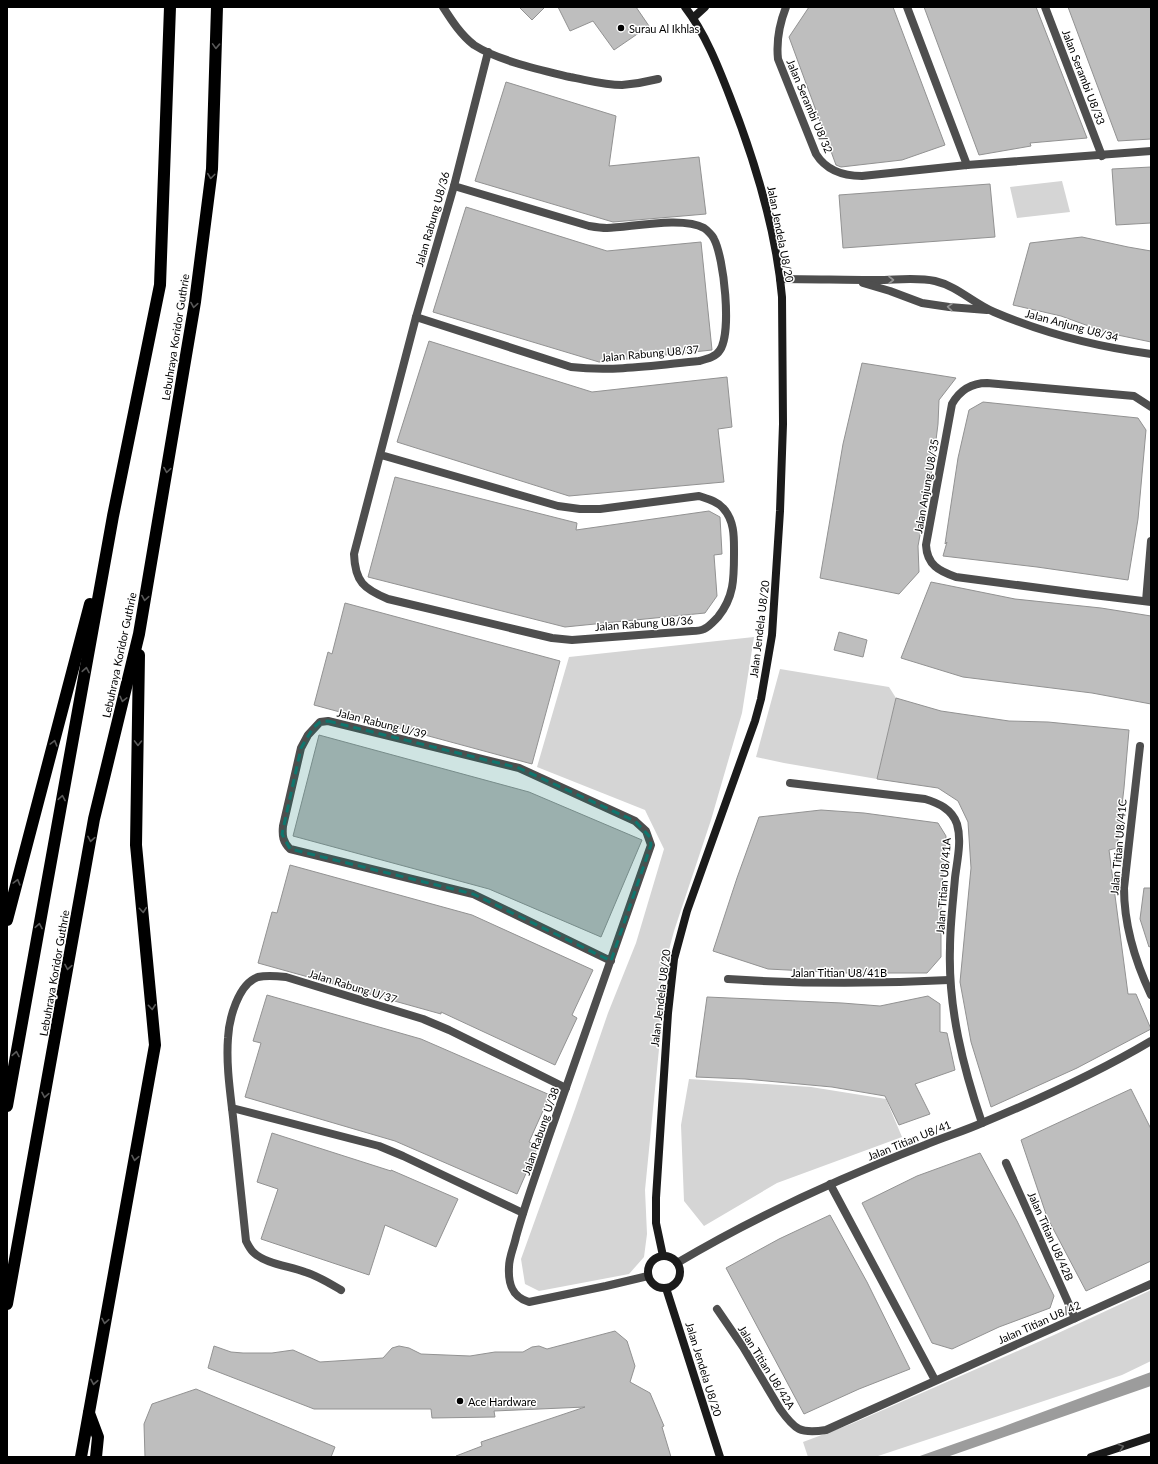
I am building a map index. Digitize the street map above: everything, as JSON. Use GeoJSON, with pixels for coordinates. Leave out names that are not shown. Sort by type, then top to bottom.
{"type":"FeatureCollection","features":[{"type":"Feature","properties":{"kind":"highway","name":"Lebuhraya Koridor Guthrie"},"geometry":{"type":"LineString","coordinates":[[7,1106],[113,516],[160,285],[170,7]]}},
{"type":"Feature","properties":{"kind":"highway","name":"Lebuhraya Koridor Guthrie"},"geometry":{"type":"LineString","coordinates":[[7,1304],[94,819],[139,634],[195,302],[212,169],[217,7]]}},
{"type":"Feature","properties":{"kind":"highway"},"geometry":{"type":"LineString","coordinates":[[7,920],[113,516]]}},
{"type":"Feature","properties":{"kind":"highway"},"geometry":{"type":"LineString","coordinates":[[81,1457],[155,1045],[136,845],[139,634]]}},
{"type":"Feature","properties":{"kind":"highway"},"geometry":{"type":"LineString","coordinates":[[89,1412],[98,1437],[96,1457]]}},
{"type":"Feature","properties":{"kind":"street"},"geometry":{"type":"LineString","coordinates":[[443,7],[461,33],[474,44],[488,52],[549,72],[597,83],[620,85],[640,84],[658,79]]}},
{"type":"Feature","properties":{"kind":"street","name":"Jalan Jendela U8/20"},"geometry":{"type":"LineString","coordinates":[[663,1256],[656,1223],[656,1198],[668,1013],[674,959],[687,911],[755,721],[761,699],[772,634],[780,511],[783,424],[782,297],[767,211],[755,166],[724,81],[709,47],[693,18],[685,7]]}},
{"type":"Feature","properties":{"kind":"street"},"geometry":{"type":"LineString","coordinates":[[693,18],[705,7]]}},
{"type":"Feature","properties":{"kind":"street","name":"Jalan Serambi U8/32"},"geometry":{"type":"LineString","coordinates":[[786,7],[780,21],[777,46],[778,59],[816,154],[825,165],[839,172],[853,176],[862,176],[967,165],[1102,156],[1151,151]]}},
{"type":"Feature","properties":{"kind":"street"},"geometry":{"type":"LineString","coordinates":[[907,7],[967,165]]}},
{"type":"Feature","properties":{"kind":"street","name":"Jalan Serambi U8/33"},"geometry":{"type":"LineString","coordinates":[[1046,7],[1102,156]]}},
{"type":"Feature","properties":{"kind":"street","name":"Jalan Rabung U8/36"},"geometry":{"type":"LineString","coordinates":[[381,455],[558,506],[580,509],[600,509],[699,496],[712,500],[723,508],[730,517],[734,531],[734,582],[730,596],[724,609],[705,629],[692,632],[572,640],[552,638],[388,599],[366,588],[359,579],[355,567],[354,554],[416,317],[454,186],[488,52]]}},
{"type":"Feature","properties":{"kind":"street","name":"Jalan Rabung U8/37"},"geometry":{"type":"LineString","coordinates":[[416,317],[571,367],[589,369],[606,369],[699,361],[711,358],[720,351],[725,338],[726,322],[724,283],[719,251],[714,238],[704,228],[691,223],[676,222],[605,228],[589,226],[454,186]]}},
{"type":"Feature","properties":{"kind":"street","name":"Jalan Anjung U8/34"},"geometry":{"type":"LineString","coordinates":[[780,279],[933,281],[957,290],[989,310],[1010,319],[1084,341],[1128,351],[1151,354]]}},
{"type":"Feature","properties":{"kind":"street","name":"Jalan Anjung U8/34"},"geometry":{"type":"LineString","coordinates":[[852,280],[890,291],[922,303],[989,310]]}},
{"type":"Feature","properties":{"kind":"street","name":"Jalan Anjung U8/35"},"geometry":{"type":"LineString","coordinates":[[1151,407],[1134,396],[987,383],[976,383],[963,390],[955,397],[952,404],[926,545],[926,554],[937,569],[956,576],[1148,601],[1151,541]]}},
{"type":"Feature","properties":{"kind":"street","name":"Jalan Rabung U/39"},"geometry":{"type":"LineString","coordinates":[[611,961],[473,894],[290,849],[285,843],[282,834],[300,748],[313,728],[320,722],[328,721],[519,768],[634,821],[646,831],[651,845]]}},
{"type":"Feature","properties":{"kind":"street","name":"Jalan Titian U8/41C"},"geometry":{"type":"LineString","coordinates":[[1140,746],[1124,888],[1124,905],[1126,922],[1132,947],[1151,994]]}},
{"type":"Feature","properties":{"kind":"street","name":"Jalan Titian U8/41A"},"geometry":{"type":"LineString","coordinates":[[790,783],[925,799],[937,802],[952,815],[956,824],[958,848],[950,925],[949,980],[967,1079],[982,1123]]}},
{"type":"Feature","properties":{"kind":"street","name":"Jalan Rabung U/38"},"geometry":{"type":"LineString","coordinates":[[648,1276],[529,1302],[522,1300],[515,1295],[511,1286],[509,1265],[523,1214],[651,845]]}},
{"type":"Feature","properties":{"kind":"street","name":"Jalan Rabung U/37"},"geometry":{"type":"LineString","coordinates":[[341,1290],[319,1277],[272,1262],[252,1252],[246,1241],[229,1077],[228,1038],[235,1006],[241,993],[249,984],[258,978],[271,976],[286,977],[424,1019],[566,1088]]}},
{"type":"Feature","properties":{"kind":"street","name":"Jalan Titian U8/41B"},"geometry":{"type":"LineString","coordinates":[[728,979],[839,984],[949,980]]}},
{"type":"Feature","properties":{"kind":"street","name":"Jalan Titian U8/41"},"geometry":{"type":"LineString","coordinates":[[677,1263],[705,1246],[830,1184],[925,1144],[982,1123],[1090,1075],[1151,1041]]}},
{"type":"Feature","properties":{"kind":"street"},"geometry":{"type":"LineString","coordinates":[[232,1108],[378,1146],[403,1156],[523,1214]]}},
{"type":"Feature","properties":{"kind":"street","name":"Jalan Titian U8/42B"},"geometry":{"type":"LineString","coordinates":[[1006,1163],[1075,1318]]}},
{"type":"Feature","properties":{"kind":"street"},"geometry":{"type":"LineString","coordinates":[[830,1184],[935,1380]]}},
{"type":"Feature","properties":{"kind":"street"},"geometry":{"type":"LineString","coordinates":[[663,1256],[669,1257],[677,1263],[680,1272],[678,1280],[666,1288],[655,1286],[648,1276],[651,1263],[654,1259],[663,1256]]}},
{"type":"Feature","properties":{"kind":"street","name":"Jalan Titian U8/42"},"geometry":{"type":"LineString","coordinates":[[826,1430],[1151,1284]]}},
{"type":"Feature","properties":{"kind":"street","name":"Jalan Jendela U8/20"},"geometry":{"type":"LineString","coordinates":[[666,1288],[720,1457]]}},
{"type":"Feature","properties":{"kind":"street","name":"Jalan Titian U8/42A"},"geometry":{"type":"LineString","coordinates":[[717,1309],[743,1347],[780,1409],[793,1426],[804,1432],[826,1430]]}},
{"type":"Feature","properties":{"kind":"street"},"geometry":{"type":"LineString","coordinates":[[1092,1457],[1151,1437]]}},
{"type":"Feature","properties":{"kind":"highlighted area"},"geometry":{"type":"Polygon","coordinates":[[[328,721],[519,768],[635,821],[650,837],[651,845],[611,961],[473,894],[290,849],[282,834],[301,748],[313,728],[320,722],[328,721]]]}},
{"type":"Feature","properties":{"kind":"shaded area"},"geometry":{"type":"Polygon","coordinates":[[[1062,181],[1070,212],[1017,218],[1010,187],[1062,181]]]}},
{"type":"Feature","properties":{"kind":"shaded area"},"geometry":{"type":"Polygon","coordinates":[[[754,637],[742,713],[711,820],[674,931],[661,980],[660,1039],[645,1190],[647,1234],[644,1257],[629,1274],[539,1291],[525,1284],[521,1259],[608,1013],[636,943],[664,849],[645,810],[537,767],[569,657],[754,637]]]}},
{"type":"Feature","properties":{"kind":"shaded area"},"geometry":{"type":"Polygon","coordinates":[[[780,669],[889,687],[896,698],[877,779],[756,757],[780,669]]]}},
{"type":"Feature","properties":{"kind":"shaded area"},"geometry":{"type":"Polygon","coordinates":[[[689,1079],[811,1087],[886,1099],[902,1137],[777,1183],[704,1226],[684,1201],[681,1125],[689,1079]]]}},
{"type":"Feature","properties":{"kind":"shaded area"},"geometry":{"type":"Polygon","coordinates":[[[1151,1290],[1151,1361],[1122,1375],[875,1457],[808,1457],[803,1442],[851,1424],[1054,1335],[1151,1290]]]}},
{"type":"Feature","properties":{"kind":"shaded area"},"geometry":{"type":"Polygon","coordinates":[[[1151,1372],[1151,1386],[947,1457],[917,1457],[1002,1427],[1151,1372]]]}},
{"type":"Feature","properties":{"kind":"building"},"geometry":{"type":"Polygon","coordinates":[[[519,7],[545,7],[532,20],[519,7]]]}},
{"type":"Feature","properties":{"kind":"building","name":"Surau Al Ikhlas"},"geometry":{"type":"Polygon","coordinates":[[[558,7],[636,7],[649,26],[614,50],[593,21],[570,31],[558,7]]]}},
{"type":"Feature","properties":{"kind":"building"},"geometry":{"type":"Polygon","coordinates":[[[809,7],[893,7],[945,145],[902,160],[841,167],[836,165],[789,37],[809,7]]]}},
{"type":"Feature","properties":{"kind":"building"},"geometry":{"type":"Polygon","coordinates":[[[924,7],[1036,7],[1087,138],[1030,143],[1031,146],[979,155],[924,7]]]}},
{"type":"Feature","properties":{"kind":"building"},"geometry":{"type":"Polygon","coordinates":[[[1068,7],[1151,7],[1151,139],[1118,141],[1068,7]]]}},
{"type":"Feature","properties":{"kind":"building"},"geometry":{"type":"Polygon","coordinates":[[[506,82],[616,116],[609,166],[699,157],[706,214],[613,222],[475,181],[506,82]]]}},
{"type":"Feature","properties":{"kind":"building"},"geometry":{"type":"Polygon","coordinates":[[[1151,167],[1151,223],[1116,225],[1112,169],[1151,167]]]}},
{"type":"Feature","properties":{"kind":"building"},"geometry":{"type":"Polygon","coordinates":[[[990,184],[995,237],[843,248],[839,195],[990,184]]]}},
{"type":"Feature","properties":{"kind":"building"},"geometry":{"type":"Polygon","coordinates":[[[466,207],[607,251],[701,242],[712,350],[599,362],[433,312],[466,207]]]}},
{"type":"Feature","properties":{"kind":"building"},"geometry":{"type":"Polygon","coordinates":[[[1082,237],[1151,251],[1151,342],[1108,333],[1061,316],[1013,305],[1030,243],[1082,237]]]}},
{"type":"Feature","properties":{"kind":"building"},"geometry":{"type":"Polygon","coordinates":[[[429,341],[592,392],[727,377],[732,427],[718,429],[724,482],[569,496],[397,442],[429,341]]]}},
{"type":"Feature","properties":{"kind":"building"},"geometry":{"type":"Polygon","coordinates":[[[862,363],[956,378],[939,400],[938,424],[933,464],[918,546],[919,572],[899,594],[820,578],[843,444],[862,363]]]}},
{"type":"Feature","properties":{"kind":"building"},"geometry":{"type":"Polygon","coordinates":[[[983,402],[1138,418],[1146,430],[1138,519],[1128,580],[943,556],[947,542],[945,544],[958,458],[969,410],[983,402]]]}},
{"type":"Feature","properties":{"kind":"building"},"geometry":{"type":"Polygon","coordinates":[[[395,477],[577,523],[576,530],[709,511],[720,517],[722,554],[714,555],[717,596],[705,613],[565,627],[368,577],[395,477]]]}},
{"type":"Feature","properties":{"kind":"building"},"geometry":{"type":"Polygon","coordinates":[[[931,582],[1015,599],[1101,608],[1151,616],[1151,704],[1092,693],[963,677],[901,658],[931,582]]]}},
{"type":"Feature","properties":{"kind":"building"},"geometry":{"type":"Polygon","coordinates":[[[345,603],[560,661],[532,764],[314,705],[328,652],[332,654],[345,603]]]}},
{"type":"Feature","properties":{"kind":"building"},"geometry":{"type":"Polygon","coordinates":[[[839,632],[867,640],[863,657],[834,650],[839,632]]]}},
{"type":"Feature","properties":{"kind":"building"},"geometry":{"type":"Polygon","coordinates":[[[896,698],[941,711],[1009,721],[1048,722],[1129,730],[1117,848],[1109,850],[1128,994],[1136,994],[1151,1029],[1077,1068],[991,1107],[971,1042],[960,982],[971,868],[968,822],[958,801],[938,788],[877,779],[896,698]]]}},
{"type":"Feature","properties":{"kind":"building"},"geometry":{"type":"Polygon","coordinates":[[[319,735],[529,792],[642,840],[601,937],[489,889],[293,836],[319,735]]]}},
{"type":"Feature","properties":{"kind":"building"},"geometry":{"type":"Polygon","coordinates":[[[821,810],[864,813],[938,823],[946,836],[941,896],[941,957],[927,973],[845,973],[768,969],[713,951],[759,817],[821,810]]]}},
{"type":"Feature","properties":{"kind":"building"},"geometry":{"type":"Polygon","coordinates":[[[290,865],[472,915],[593,970],[572,1015],[577,1018],[555,1065],[441,1012],[441,1014],[258,963],[272,912],[277,913],[290,865]]]}},
{"type":"Feature","properties":{"kind":"building"},"geometry":{"type":"Polygon","coordinates":[[[1144,888],[1151,888],[1151,946],[1149,947],[1140,919],[1144,888]]]}},
{"type":"Feature","properties":{"kind":"building"},"geometry":{"type":"Polygon","coordinates":[[[267,995],[421,1039],[550,1095],[529,1142],[538,1146],[517,1194],[395,1141],[245,1097],[261,1043],[253,1041],[267,995]]]}},
{"type":"Feature","properties":{"kind":"building"},"geometry":{"type":"Polygon","coordinates":[[[928,996],[940,1004],[940,1032],[947,1033],[955,1070],[915,1084],[930,1114],[899,1125],[885,1096],[832,1087],[745,1079],[696,1077],[707,997],[880,1006],[928,996]]]}},
{"type":"Feature","properties":{"kind":"building"},"geometry":{"type":"Polygon","coordinates":[[[1131,1089],[1151,1129],[1151,1261],[1086,1291],[1047,1217],[1021,1140],[1131,1089]]]}},
{"type":"Feature","properties":{"kind":"building"},"geometry":{"type":"Polygon","coordinates":[[[272,1133],[391,1170],[458,1199],[436,1247],[385,1225],[369,1275],[261,1239],[278,1189],[257,1182],[272,1133]]]}},
{"type":"Feature","properties":{"kind":"building"},"geometry":{"type":"Polygon","coordinates":[[[980,1153],[1017,1221],[1054,1296],[1050,1308],[999,1327],[952,1349],[932,1343],[862,1203],[917,1176],[980,1153]]]}},
{"type":"Feature","properties":{"kind":"building"},"geometry":{"type":"Polygon","coordinates":[[[830,1215],[867,1282],[910,1369],[859,1389],[804,1414],[726,1268],[779,1239],[830,1215]]]}},
{"type":"Feature","properties":{"kind":"building"},"geometry":{"type":"Polygon","coordinates":[[[615,1331],[627,1341],[635,1366],[630,1382],[650,1393],[664,1426],[662,1427],[671,1457],[456,1457],[482,1446],[481,1442],[585,1407],[494,1411],[495,1417],[432,1418],[431,1409],[314,1409],[208,1368],[214,1346],[231,1352],[243,1353],[272,1353],[293,1350],[320,1362],[383,1358],[392,1348],[399,1346],[409,1348],[421,1354],[470,1356],[495,1352],[523,1352],[532,1347],[539,1346],[547,1349],[615,1331]]]}},
{"type":"Feature","properties":{"kind":"building"},"geometry":{"type":"Polygon","coordinates":[[[196,1389],[335,1447],[331,1457],[145,1457],[144,1424],[152,1404],[196,1389]]]}},
{"type":"Feature","properties":{"kind":"place","name":"Surau Al Ikhlas"},"geometry":{"type":"Point","coordinates":[621,28]}},
{"type":"Feature","properties":{"kind":"place","name":"Ace Hardware"},"geometry":{"type":"Point","coordinates":[460,1401]}}]}
